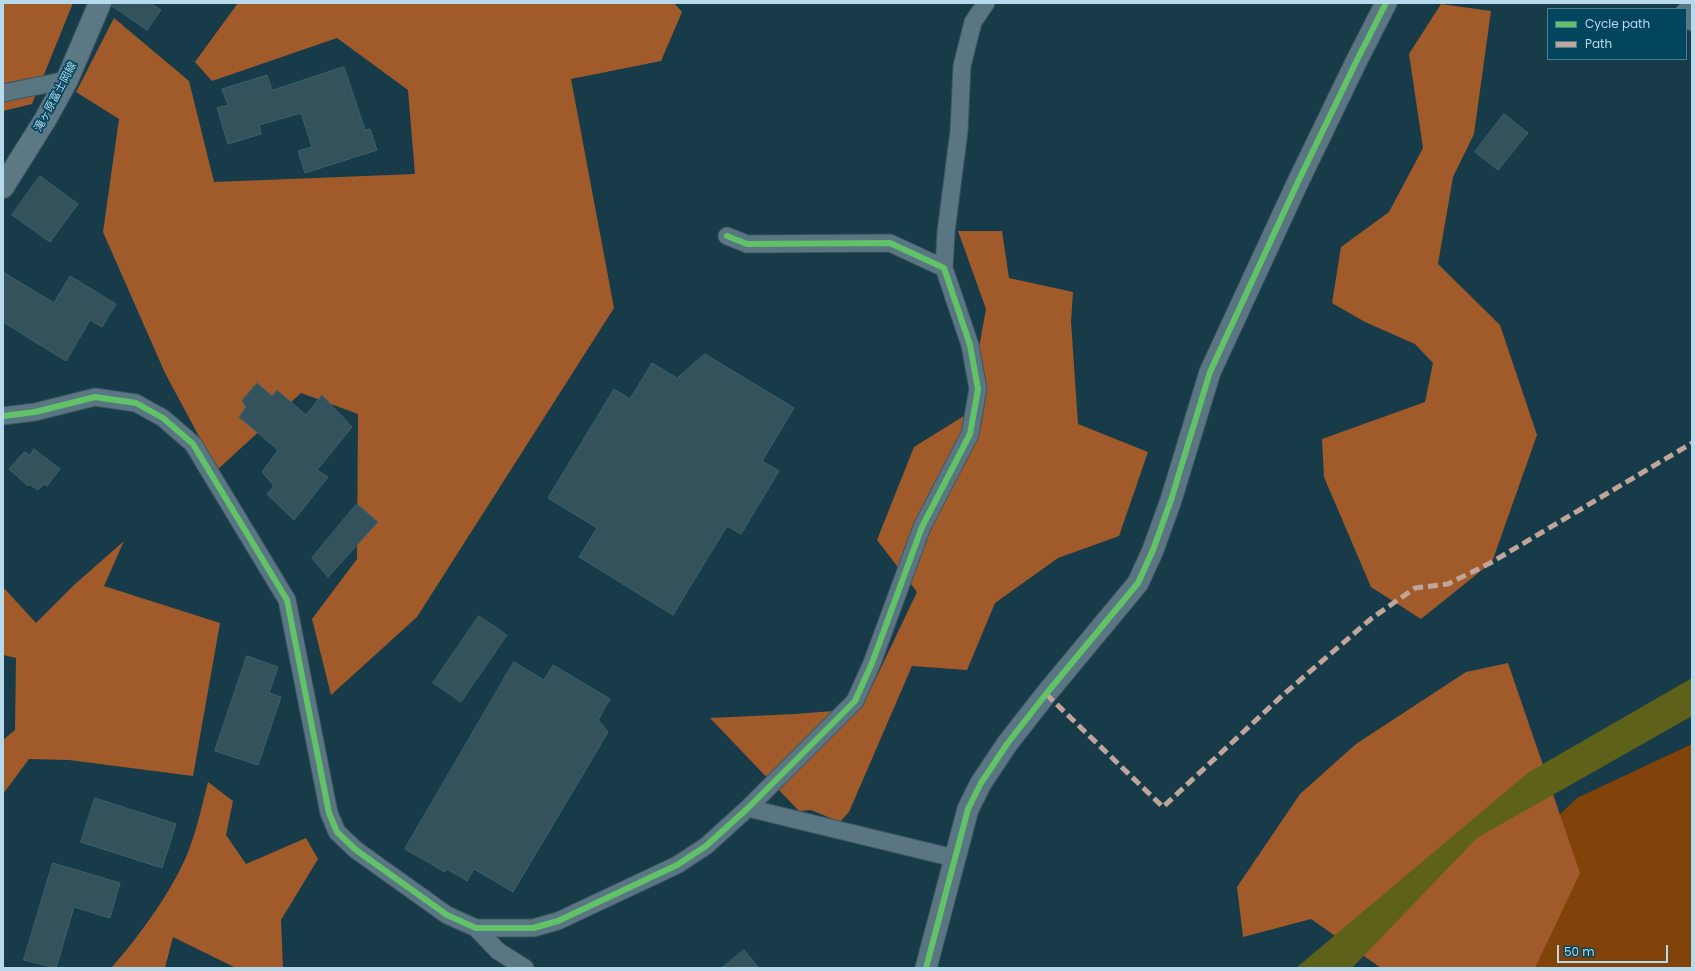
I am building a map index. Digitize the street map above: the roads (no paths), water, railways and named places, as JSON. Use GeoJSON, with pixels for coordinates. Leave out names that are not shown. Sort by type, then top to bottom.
{"type":"FeatureCollection","features":[{"type":"Feature","properties":{"kind":"main road","name":"滝ヶ原富士岡線"},"geometry":{"type":"LineString","coordinates":[[3,188],[45,120],[67,80],[100,3]]}},
{"type":"Feature","properties":{"kind":"street"},"geometry":{"type":"LineString","coordinates":[[476,928],[533,928],[558,921],[677,865],[706,846],[748,808],[855,701],[872,663],[922,527],[970,434],[978,389],[970,345],[944,268],[946,232],[959,131],[962,66],[973,22],[986,3]]}},
{"type":"Feature","properties":{"kind":"street"},"geometry":{"type":"LineString","coordinates":[[926,968],[968,809],[981,783],[1002,751],[1046,694],[1138,583],[1153,550],[1171,500],[1210,372],[1300,177],[1386,3]]}},
{"type":"Feature","properties":{"kind":"street"},"geometry":{"type":"LineString","coordinates":[[3,93],[67,80]]}},
{"type":"Feature","properties":{"kind":"street"},"geometry":{"type":"LineString","coordinates":[[727,236],[747,244],[890,243],[944,268]]}},
{"type":"Feature","properties":{"kind":"street"},"geometry":{"type":"LineString","coordinates":[[3,416],[35,412],[96,397],[136,403],[163,418],[193,444],[287,600],[329,813],[337,832],[356,850],[447,914],[476,928],[498,951],[525,968]]}},
{"type":"Feature","properties":{"kind":"street"},"geometry":{"type":"LineString","coordinates":[[748,808],[954,858]]}}]}
